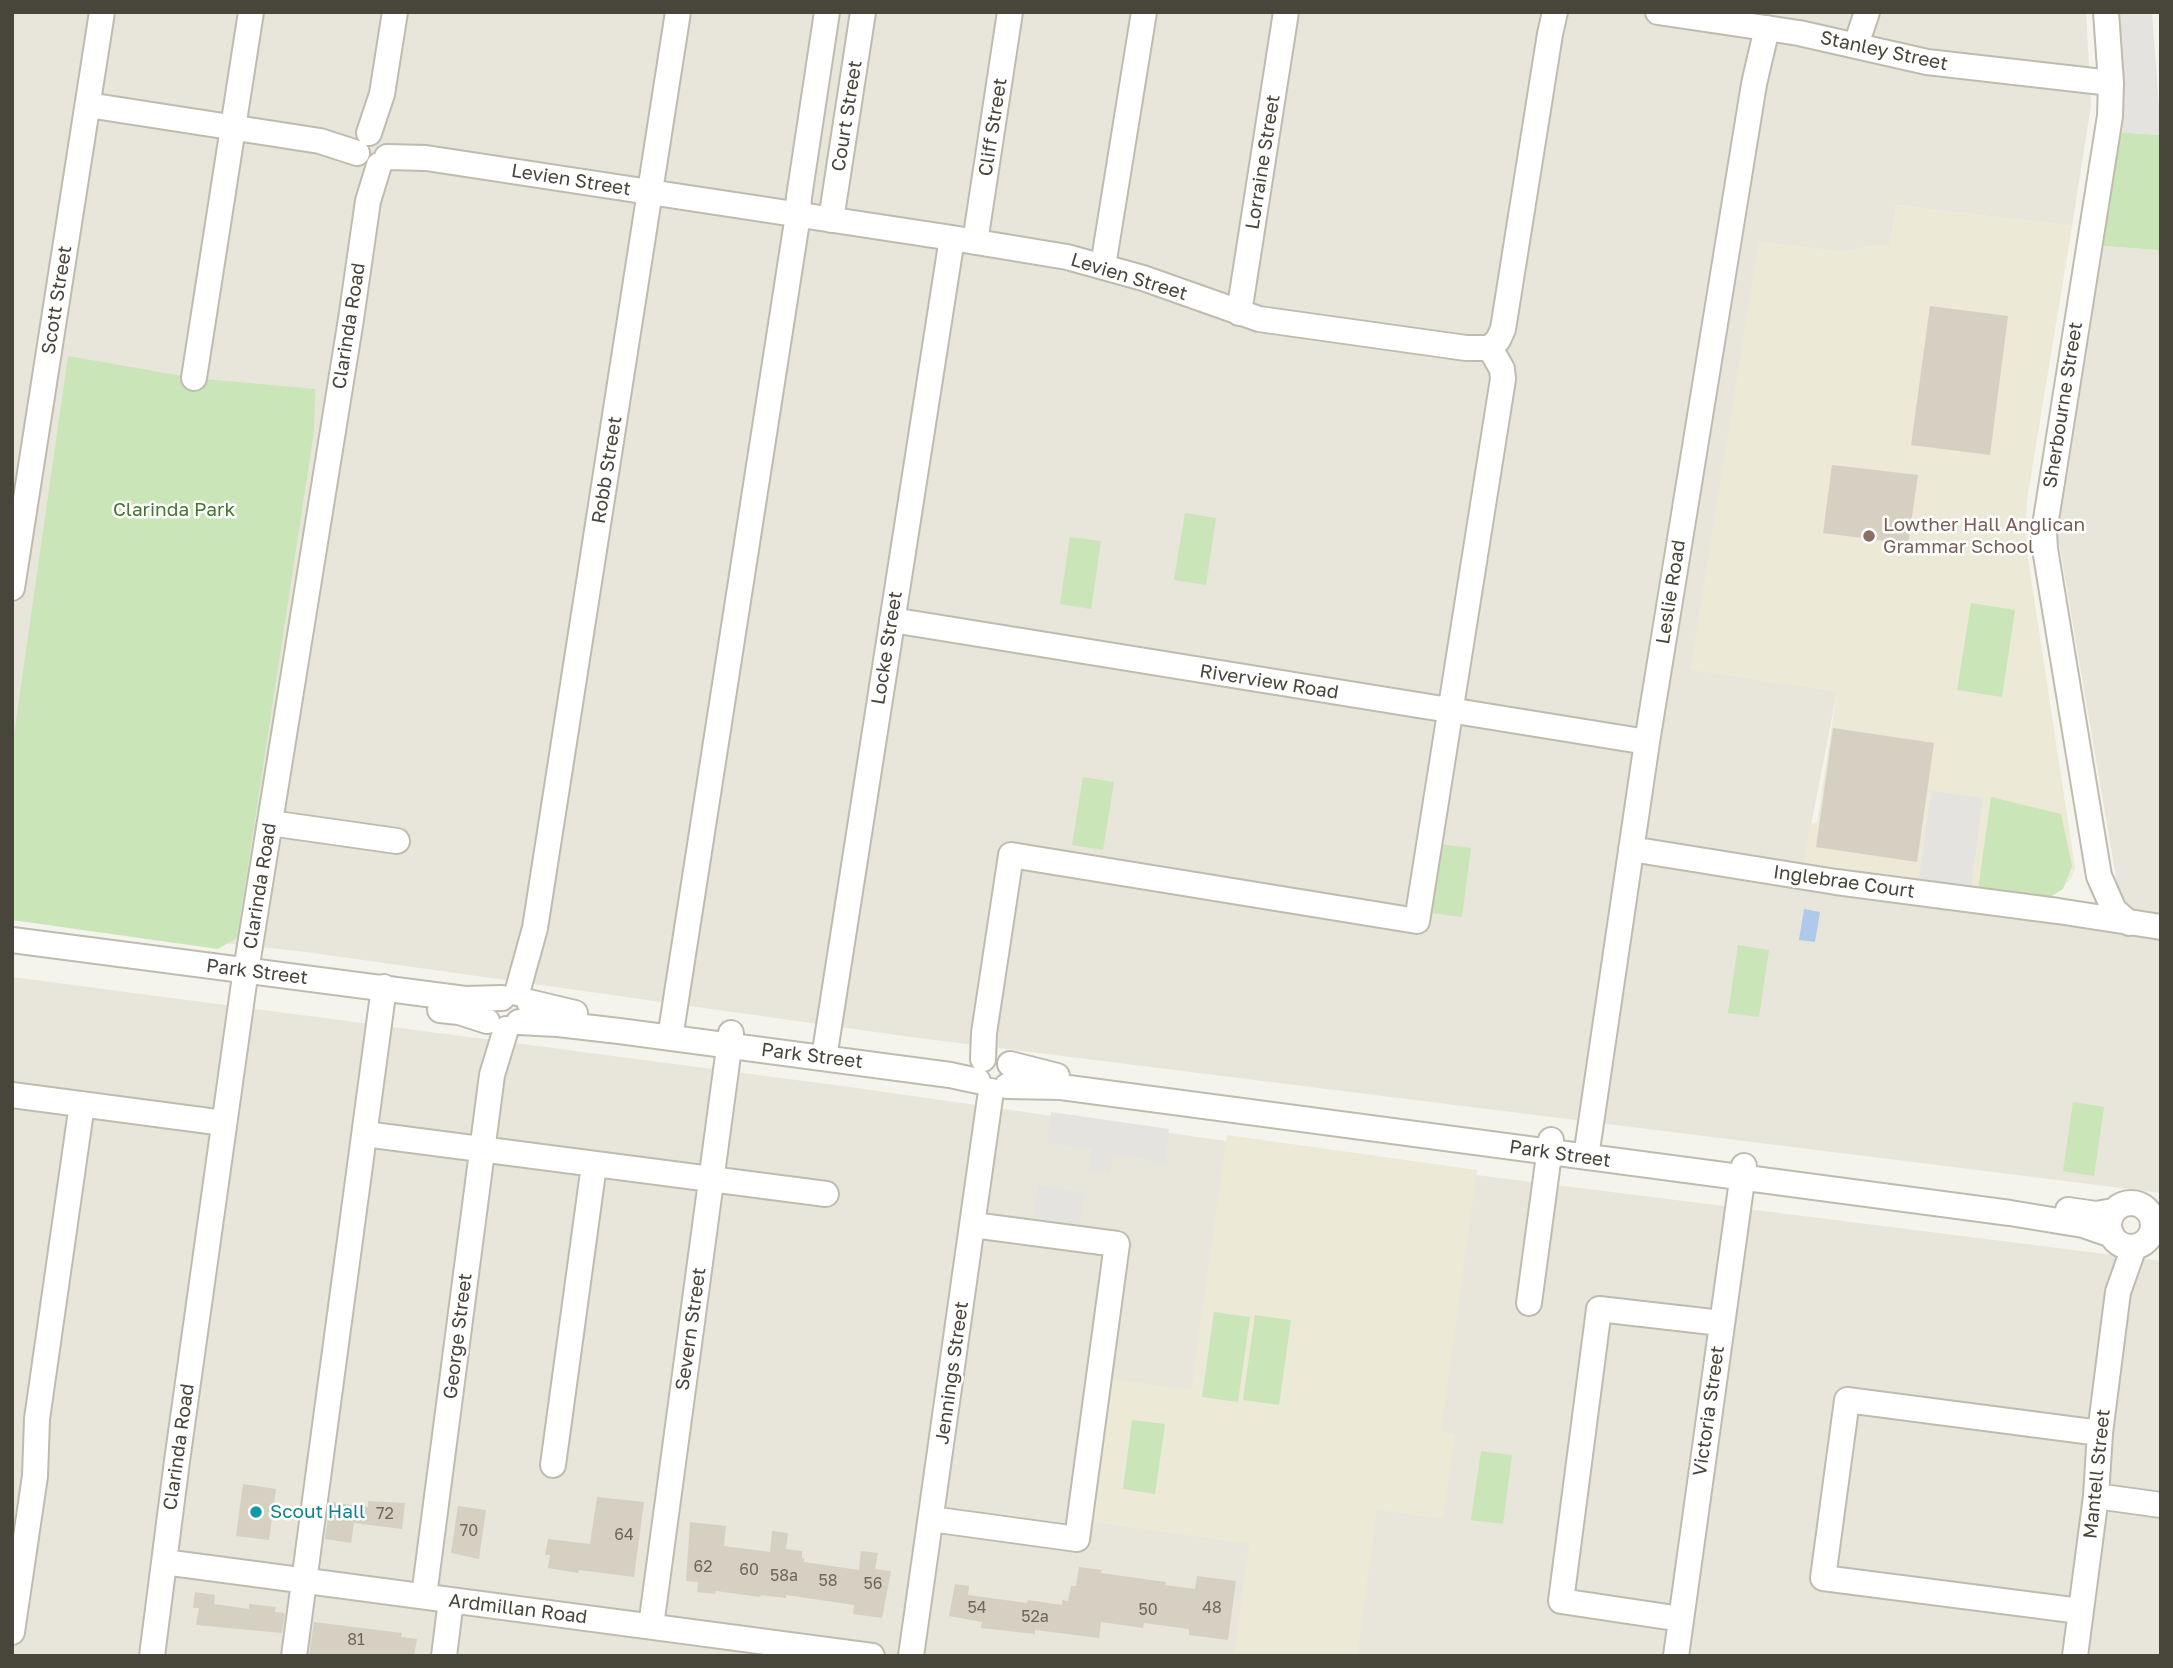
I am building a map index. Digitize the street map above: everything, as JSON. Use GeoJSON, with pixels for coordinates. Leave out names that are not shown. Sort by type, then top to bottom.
{"type":"FeatureCollection","features":[{"type":"Feature","properties":{"kind":"street","name":"Scott Street"},"geometry":{"type":"LineString","coordinates":[[12,588],[102,12]]}},
{"type":"Feature","properties":{"kind":"street"},"geometry":{"type":"LineString","coordinates":[[194,377],[251,12]]}},
{"type":"Feature","properties":{"kind":"street","name":"Clarinda Road"},"geometry":{"type":"LineString","coordinates":[[152,1656],[224,1123],[351,319],[395,12]]}},
{"type":"Feature","properties":{"kind":"street","name":"Robb Street"},"geometry":{"type":"LineString","coordinates":[[510,1012],[535,928],[678,12]]}},
{"type":"Feature","properties":{"kind":"street","name":"Court Street"},"geometry":{"type":"LineString","coordinates":[[671,1032],[827,12]]}},
{"type":"Feature","properties":{"kind":"street","name":"Court Street"},"geometry":{"type":"LineString","coordinates":[[831,220],[863,12]]}},
{"type":"Feature","properties":{"kind":"street","name":"Cliff Street"},"geometry":{"type":"LineString","coordinates":[[964,240],[1010,12]]}},
{"type":"Feature","properties":{"kind":"street"},"geometry":{"type":"LineString","coordinates":[[1103,266],[1144,12]]}},
{"type":"Feature","properties":{"kind":"street","name":"Lorraine Street"},"geometry":{"type":"LineString","coordinates":[[1239,313],[1286,12]]}},
{"type":"Feature","properties":{"kind":"street"},"geometry":{"type":"LineString","coordinates":[[1451,712],[1503,379],[1502,369],[1490,348],[1503,329],[1555,12]]}},
{"type":"Feature","properties":{"kind":"street","name":"Stanley Street"},"geometry":{"type":"LineString","coordinates":[[1658,12],[1767,28],[1927,62],[2111,83]]}},
{"type":"Feature","properties":{"kind":"street"},"geometry":{"type":"LineString","coordinates":[[1856,46],[1867,12]]}},
{"type":"Feature","properties":{"kind":"street","name":"Sherbourne Street"},"geometry":{"type":"LineString","coordinates":[[2106,12],[2111,83],[2110,116],[2044,532],[2099,876],[2114,910],[2129,923]]}},
{"type":"Feature","properties":{"kind":"street","name":"Leslie Road"},"geometry":{"type":"LineString","coordinates":[[1587,1151],[1647,742],[1754,84],[1767,28]]}},
{"type":"Feature","properties":{"kind":"street","name":"Levien Street"},"geometry":{"type":"LineString","coordinates":[[88,105],[1068,257],[1103,266],[1239,313],[1286,324],[1466,348],[1490,348]]}},
{"type":"Feature","properties":{"kind":"street","name":"Locke Street"},"geometry":{"type":"LineString","coordinates":[[825,1051],[891,620],[964,240]]}},
{"type":"Feature","properties":{"kind":"street","name":"Riverview Road"},"geometry":{"type":"LineString","coordinates":[[891,620],[1647,742]]}},
{"type":"Feature","properties":{"kind":"street","name":"Jennings Street"},"geometry":{"type":"LineString","coordinates":[[911,1656],[992,1074],[984,1033],[1011,855],[1417,921],[1451,712]]}},
{"type":"Feature","properties":{"kind":"street"},"geometry":{"type":"LineString","coordinates":[[270,823],[397,841]]}},
{"type":"Feature","properties":{"kind":"street","name":"Inglebrae Court"},"geometry":{"type":"LineString","coordinates":[[1631,849],[1836,882],[2129,923]]}},
{"type":"Feature","properties":{"kind":"street"},"geometry":{"type":"LineString","coordinates":[[2058,911],[2089,895],[2099,876]]}},
{"type":"Feature","properties":{"kind":"street"},"geometry":{"type":"LineString","coordinates":[[2129,923],[2161,927]]}},
{"type":"Feature","properties":{"kind":"street","name":"Park Street"},"geometry":{"type":"LineString","coordinates":[[12,940],[246,977],[383,995],[459,1012],[569,1013],[671,1032],[825,1051],[950,1075],[1053,1075],[1743,1172],[2095,1214],[2130,1235]]}},
{"type":"Feature","properties":{"kind":"street","name":"Park Street"},"geometry":{"type":"LineString","coordinates":[[12,954],[246,977]]}},
{"type":"Feature","properties":{"kind":"street"},"geometry":{"type":"LineString","coordinates":[[293,1656],[383,995]]}},
{"type":"Feature","properties":{"kind":"street","name":"George Street"},"geometry":{"type":"LineString","coordinates":[[424,1596],[492,1075],[510,1012]]}},
{"type":"Feature","properties":{"kind":"street","name":"Severn Street"},"geometry":{"type":"LineString","coordinates":[[651,1626],[730,1039]]}},
{"type":"Feature","properties":{"kind":"street"},"geometry":{"type":"LineString","coordinates":[[12,1095],[224,1123]]}},
{"type":"Feature","properties":{"kind":"street"},"geometry":{"type":"LineString","coordinates":[[12,1632],[34,1476],[37,1419],[82,1104]]}},
{"type":"Feature","properties":{"kind":"street"},"geometry":{"type":"LineString","coordinates":[[365,1134],[826,1194]]}},
{"type":"Feature","properties":{"kind":"street"},"geometry":{"type":"LineString","coordinates":[[1529,1303],[1550,1146]]}},
{"type":"Feature","properties":{"kind":"street"},"geometry":{"type":"LineString","coordinates":[[553,1465],[594,1165]]}},
{"type":"Feature","properties":{"kind":"street","name":"Victoria Street"},"geometry":{"type":"LineString","coordinates":[[1676,1656],[1743,1172]]}},
{"type":"Feature","properties":{"kind":"street","name":"Park Street"},"geometry":{"type":"LineString","coordinates":[[2130,1235],[2125,1203],[2145,1208],[2155,1215]]}},
{"type":"Feature","properties":{"kind":"street","name":"Mantell Street"},"geometry":{"type":"LineString","coordinates":[[2075,1656],[2118,1292],[2130,1235],[2153,1226],[2155,1215]]}},
{"type":"Feature","properties":{"kind":"street"},"geometry":{"type":"LineString","coordinates":[[931,1519],[1077,1539],[1117,1244],[973,1225]]}},
{"type":"Feature","properties":{"kind":"street"},"geometry":{"type":"LineString","coordinates":[[1681,1619],[1561,1601],[1599,1309],[1721,1323]]}},
{"type":"Feature","properties":{"kind":"street"},"geometry":{"type":"LineString","coordinates":[[2080,1611],[1823,1578],[1847,1400],[2100,1433]]}},
{"type":"Feature","properties":{"kind":"street"},"geometry":{"type":"LineString","coordinates":[[2095,1496],[2161,1505]]}},
{"type":"Feature","properties":{"kind":"street","name":"Ardmillan Road"},"geometry":{"type":"LineString","coordinates":[[164,1562],[872,1656]]}},
{"type":"Feature","properties":{"kind":"street"},"geometry":{"type":"LineString","coordinates":[[444,1656],[452,1600]]}},
{"type":"Feature","properties":{"kind":"shaded area"},"geometry":{"type":"Polygon","coordinates":[[[12,12],[2086,12],[2091,105],[2072,226],[1896,205],[1890,247],[1870,246],[1845,252],[1759,242],[1837,692],[1803,866],[2161,936],[2161,1193],[911,1037],[306,952],[12,920],[12,12]]]}},
{"type":"Feature","properties":{"kind":"shaded area"},"geometry":{"type":"Polygon","coordinates":[[[2115,12],[2152,12],[2161,135],[2116,132],[2115,12]]]}},
{"type":"Feature","properties":{"kind":"shaded area","name":"Lowther Hall Anglican Grammar School"},"geometry":{"type":"Polygon","coordinates":[[[1896,205],[2072,226],[2027,500],[2026,520],[2027,552],[2075,868],[2071,878],[2060,890],[2042,897],[1803,866],[1810,824],[1817,823],[1837,692],[1690,670],[1759,241],[1845,252],[1870,246],[1890,247],[1896,205]]]}},
{"type":"Feature","properties":{"kind":"shaded area"},"geometry":{"type":"Polygon","coordinates":[[[2091,245],[2159,250],[2161,267],[2161,918],[2143,916],[2131,909],[2118,889],[2056,525],[2091,245]]]}},
{"type":"Feature","properties":{"kind":"shaded area"},"geometry":{"type":"Polygon","coordinates":[[[1931,791],[1983,798],[1971,887],[1919,880],[1931,791]]]}},
{"type":"Feature","properties":{"kind":"shaded area"},"geometry":{"type":"Polygon","coordinates":[[[12,977],[857,1088],[1365,1161],[2161,1261],[2161,1656],[12,1656],[12,977]]]}},
{"type":"Feature","properties":{"kind":"shaded area"},"geometry":{"type":"Polygon","coordinates":[[[1051,1112],[1169,1129],[1164,1162],[1113,1154],[1110,1173],[1089,1170],[1092,1149],[1047,1143],[1051,1112]]]}},
{"type":"Feature","properties":{"kind":"shaded area"},"geometry":{"type":"Polygon","coordinates":[[[1227,1135],[1477,1170],[1441,1431],[1455,1434],[1443,1519],[1377,1510],[1357,1656],[1234,1656],[1249,1544],[1084,1521],[1103,1378],[1191,1390],[1227,1135]]]}},
{"type":"Feature","properties":{"kind":"shaded area"},"geometry":{"type":"Polygon","coordinates":[[[1038,1186],[1084,1193],[1077,1233],[1032,1226],[1038,1186]]]}},
{"type":"Feature","properties":{"kind":"green space"},"geometry":{"type":"Polygon","coordinates":[[[2116,132],[2161,135],[2161,267],[2158,250],[2091,245],[2116,132]]]}},
{"type":"Feature","properties":{"kind":"green space","name":"Clarinda Park"},"geometry":{"type":"Polygon","coordinates":[[[68,356],[194,378],[315,389],[314,431],[237,938],[218,949],[12,920],[12,749],[68,356]]]}},
{"type":"Feature","properties":{"kind":"green space"},"geometry":{"type":"Polygon","coordinates":[[[1185,513],[1216,518],[1206,585],[1174,580],[1185,513]]]}},
{"type":"Feature","properties":{"kind":"green space"},"geometry":{"type":"Polygon","coordinates":[[[1070,537],[1101,541],[1091,609],[1060,604],[1070,537]]]}},
{"type":"Feature","properties":{"kind":"green space"},"geometry":{"type":"Polygon","coordinates":[[[1971,603],[2015,610],[2002,697],[1957,690],[1971,603]]]}},
{"type":"Feature","properties":{"kind":"green space"},"geometry":{"type":"Polygon","coordinates":[[[1083,777],[1114,782],[1103,850],[1072,845],[1083,777]]]}},
{"type":"Feature","properties":{"kind":"green space"},"geometry":{"type":"Polygon","coordinates":[[[1991,797],[2061,814],[2072,866],[2063,889],[2042,902],[1978,890],[1991,797]]]}},
{"type":"Feature","properties":{"kind":"green space"},"geometry":{"type":"Polygon","coordinates":[[[1439,844],[1471,848],[1462,917],[1431,913],[1439,844]]]}},
{"type":"Feature","properties":{"kind":"green space"},"geometry":{"type":"Polygon","coordinates":[[[1738,945],[1769,950],[1759,1017],[1728,1013],[1738,945]]]}},
{"type":"Feature","properties":{"kind":"green space"},"geometry":{"type":"Polygon","coordinates":[[[2073,1102],[2104,1107],[2094,1176],[2063,1171],[2073,1102]]]}},
{"type":"Feature","properties":{"kind":"green space"},"geometry":{"type":"Polygon","coordinates":[[[1214,1312],[1250,1317],[1238,1402],[1202,1397],[1214,1312]]]}},
{"type":"Feature","properties":{"kind":"green space"},"geometry":{"type":"Polygon","coordinates":[[[1255,1315],[1291,1320],[1279,1405],[1243,1400],[1255,1315]]]}},
{"type":"Feature","properties":{"kind":"green space"},"geometry":{"type":"Polygon","coordinates":[[[1132,1420],[1165,1424],[1155,1494],[1123,1489],[1132,1420]]]}},
{"type":"Feature","properties":{"kind":"green space"},"geometry":{"type":"Polygon","coordinates":[[[1481,1451],[1512,1455],[1503,1524],[1471,1520],[1481,1451]]]}},
{"type":"Feature","properties":{"kind":"water"},"geometry":{"type":"Polygon","coordinates":[[[1804,909],[1820,912],[1815,942],[1799,940],[1804,909]]]}},
{"type":"Feature","properties":{"kind":"building"},"geometry":{"type":"Polygon","coordinates":[[[1930,306],[2008,316],[1990,455],[1911,445],[1930,306]]]}},
{"type":"Feature","properties":{"kind":"building"},"geometry":{"type":"Polygon","coordinates":[[[1832,465],[1918,475],[1908,544],[1823,533],[1832,465]]]}},
{"type":"Feature","properties":{"kind":"building"},"geometry":{"type":"Polygon","coordinates":[[[1833,728],[1934,743],[1917,862],[1816,847],[1833,728]]]}},
{"type":"Feature","properties":{"kind":"building","name":"Scout Hall"},"geometry":{"type":"Polygon","coordinates":[[[243,1484],[276,1489],[269,1540],[236,1536],[243,1484]]]}},
{"type":"Feature","properties":{"kind":"building"},"geometry":{"type":"Polygon","coordinates":[[[597,1497],[644,1502],[634,1577],[548,1568],[550,1555],[545,1555],[548,1539],[590,1544],[597,1497]]]}},
{"type":"Feature","properties":{"kind":"building"},"geometry":{"type":"Polygon","coordinates":[[[368,1501],[405,1503],[402,1529],[354,1523],[351,1543],[325,1539],[330,1502],[368,1507],[368,1501]]]}},
{"type":"Feature","properties":{"kind":"building"},"geometry":{"type":"Polygon","coordinates":[[[458,1506],[486,1510],[479,1559],[451,1553],[458,1506]]]}},
{"type":"Feature","properties":{"kind":"building"},"geometry":{"type":"Polygon","coordinates":[[[690,1522],[726,1526],[724,1546],[770,1552],[772,1531],[788,1533],[786,1549],[802,1551],[804,1562],[859,1570],[861,1551],[878,1553],[875,1569],[891,1571],[882,1618],[853,1614],[854,1605],[786,1595],[786,1598],[716,1591],[715,1594],[697,1592],[698,1582],[686,1581],[690,1522]]]}},
{"type":"Feature","properties":{"kind":"building"},"geometry":{"type":"Polygon","coordinates":[[[1079,1567],[1195,1589],[1197,1576],[1236,1581],[1228,1640],[1189,1635],[1189,1629],[1144,1623],[1143,1628],[1101,1622],[1099,1638],[1035,1630],[1035,1634],[981,1628],[982,1622],[949,1616],[955,1584],[969,1586],[968,1595],[1062,1605],[1062,1600],[1068,1601],[1071,1586],[1076,1586],[1079,1567]]]}},
{"type":"Feature","properties":{"kind":"building"},"geometry":{"type":"Polygon","coordinates":[[[195,1592],[215,1595],[214,1604],[249,1609],[249,1604],[276,1607],[275,1612],[285,1613],[282,1633],[196,1625],[199,1608],[193,1608],[195,1592]]]}},
{"type":"Feature","properties":{"kind":"building"},"geometry":{"type":"Polygon","coordinates":[[[314,1622],[402,1633],[401,1637],[417,1639],[414,1656],[309,1656],[314,1622]]]}},
{"type":"Feature","properties":{"kind":"place","name":"Lowther Hall Anglican Grammar School"},"geometry":{"type":"Point","coordinates":[1869,536]}},
{"type":"Feature","properties":{"kind":"place","name":"Scout Hall"},"geometry":{"type":"Point","coordinates":[256,1512]}}]}
